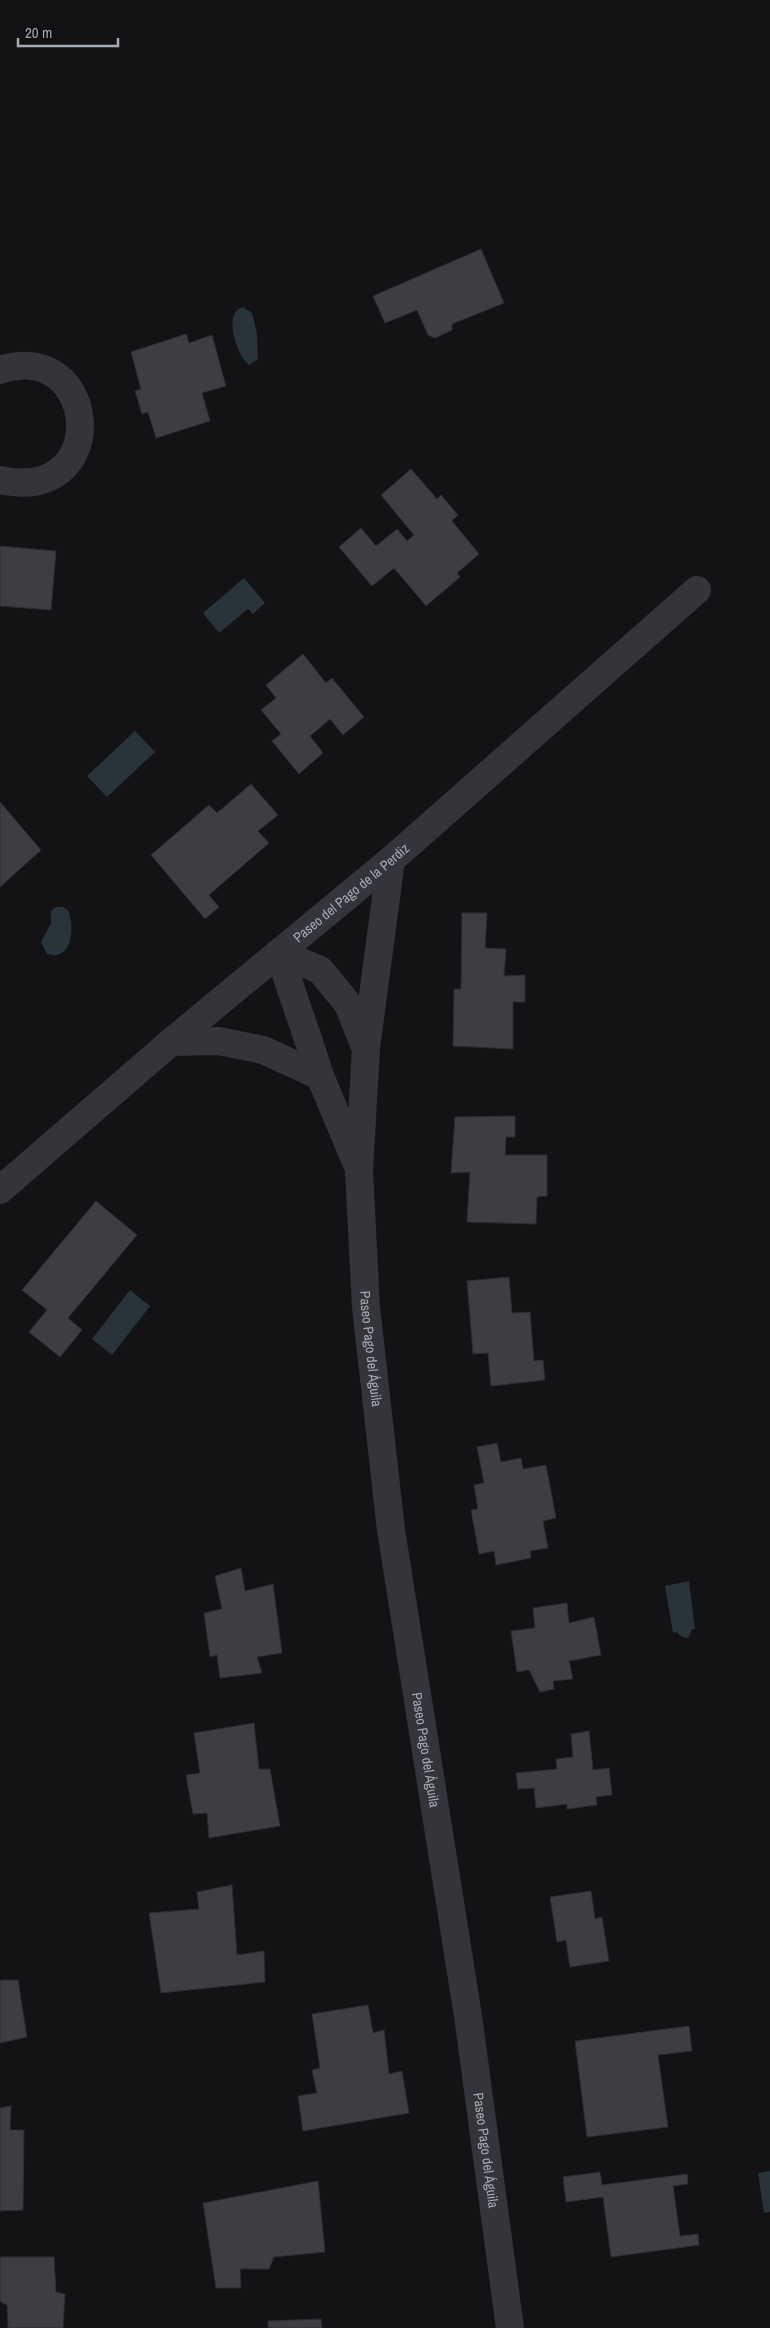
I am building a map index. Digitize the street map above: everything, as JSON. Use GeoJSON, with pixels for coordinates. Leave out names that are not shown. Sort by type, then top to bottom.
{"type":"FeatureCollection","features":[{"type":"Feature","properties":{"kind":"street"},"geometry":{"type":"LineString","coordinates":[[0,370],[14,365],[34,366],[53,374],[68,387],[78,404],[81,424],[78,444],[69,461],[55,474],[38,482],[19,484],[0,480]]}},
{"type":"Feature","properties":{"kind":"street","name":"Paseo del Pago de la Perdiz"},"geometry":{"type":"LineString","coordinates":[[0,1190],[171,1042],[391,860],[697,590]]}},
{"type":"Feature","properties":{"kind":"street"},"geometry":{"type":"LineString","coordinates":[[359,1170],[366,1048],[391,860]]}},
{"type":"Feature","properties":{"kind":"street"},"geometry":{"type":"LineString","coordinates":[[279,952],[320,970],[348,1004],[366,1048]]}},
{"type":"Feature","properties":{"kind":"street"},"geometry":{"type":"LineString","coordinates":[[279,952],[294,1005],[308,1038],[320,1076],[359,1170]]}},
{"type":"Feature","properties":{"kind":"street"},"geometry":{"type":"LineString","coordinates":[[171,1042],[219,1041],[263,1050],[320,1076]]}},
{"type":"Feature","properties":{"kind":"street","name":"Paseo Pago del Águila"},"geometry":{"type":"LineString","coordinates":[[359,1170],[366,1307],[391,1530],[468,2016],[510,2328]]}},
{"type":"Feature","properties":{"kind":"shaded area"},"geometry":{"type":"Polygon","coordinates":[[[243,307],[252,313],[257,334],[258,359],[249,365],[240,353],[234,335],[233,317],[243,307]]]}},
{"type":"Feature","properties":{"kind":"shaded area"},"geometry":{"type":"Polygon","coordinates":[[[244,578],[265,603],[253,614],[248,609],[219,633],[203,613],[244,578]]]}},
{"type":"Feature","properties":{"kind":"shaded area"},"geometry":{"type":"Polygon","coordinates":[[[135,731],[155,752],[107,797],[87,776],[135,731]]]}},
{"type":"Feature","properties":{"kind":"shaded area"},"geometry":{"type":"Polygon","coordinates":[[[56,907],[63,907],[68,910],[71,933],[67,948],[62,953],[56,955],[47,954],[41,942],[51,923],[51,911],[56,907]]]}},
{"type":"Feature","properties":{"kind":"shaded area"},"geometry":{"type":"Polygon","coordinates":[[[130,1290],[150,1306],[112,1355],[92,1339],[130,1290]]]}},
{"type":"Feature","properties":{"kind":"shaded area"},"geometry":{"type":"Polygon","coordinates":[[[689,1581],[695,1629],[692,1629],[689,1637],[685,1638],[677,1632],[673,1633],[665,1586],[689,1581]]]}},
{"type":"Feature","properties":{"kind":"shaded area"},"geometry":{"type":"Polygon","coordinates":[[[770,2171],[770,2212],[764,2213],[758,2173],[770,2171]]]}},
{"type":"Feature","properties":{"kind":"building"},"geometry":{"type":"Polygon","coordinates":[[[481,249],[504,303],[452,324],[452,330],[435,338],[428,335],[417,310],[385,323],[373,296],[481,249]]]}},
{"type":"Feature","properties":{"kind":"building"},"geometry":{"type":"Polygon","coordinates":[[[186,334],[189,343],[212,335],[226,386],[202,393],[210,421],[156,438],[148,412],[142,414],[135,391],[141,389],[131,352],[186,334]]]}},
{"type":"Feature","properties":{"kind":"building"},"geometry":{"type":"Polygon","coordinates":[[[411,469],[437,499],[441,495],[458,515],[452,521],[479,554],[457,573],[460,577],[426,606],[394,568],[372,586],[339,547],[361,528],[376,546],[397,529],[407,541],[414,535],[381,495],[411,469]]]}},
{"type":"Feature","properties":{"kind":"building"},"geometry":{"type":"Polygon","coordinates":[[[0,546],[56,551],[51,610],[0,606],[0,546]]]}},
{"type":"Feature","properties":{"kind":"building"},"geometry":{"type":"Polygon","coordinates":[[[303,654],[326,683],[332,678],[364,717],[343,735],[330,719],[310,736],[323,753],[299,774],[272,741],[281,734],[261,710],[276,698],[266,685],[303,654]]]}},
{"type":"Feature","properties":{"kind":"building"},"geometry":{"type":"Polygon","coordinates":[[[251,784],[278,815],[258,831],[269,843],[209,895],[219,907],[205,919],[151,855],[209,805],[217,813],[251,784]]]}},
{"type":"Feature","properties":{"kind":"building"},"geometry":{"type":"Polygon","coordinates":[[[0,802],[41,850],[0,887],[0,802]]]}},
{"type":"Feature","properties":{"kind":"building"},"geometry":{"type":"Polygon","coordinates":[[[462,913],[487,913],[485,948],[506,949],[504,976],[525,975],[525,1002],[513,1002],[513,1049],[453,1046],[454,989],[461,989],[462,913]]]}},
{"type":"Feature","properties":{"kind":"building"},"geometry":{"type":"Polygon","coordinates":[[[515,1116],[515,1137],[506,1137],[505,1155],[547,1155],[547,1196],[537,1197],[536,1224],[467,1222],[470,1172],[451,1173],[455,1117],[515,1116]]]}},
{"type":"Feature","properties":{"kind":"building"},"geometry":{"type":"Polygon","coordinates":[[[96,1201],[137,1235],[68,1318],[82,1330],[60,1357],[29,1332],[47,1310],[22,1290],[96,1201]]]}},
{"type":"Feature","properties":{"kind":"building"},"geometry":{"type":"Polygon","coordinates":[[[509,1277],[512,1313],[530,1312],[534,1361],[543,1360],[545,1380],[491,1386],[488,1353],[473,1354],[467,1281],[509,1277]]]}},
{"type":"Feature","properties":{"kind":"building"},"geometry":{"type":"Polygon","coordinates":[[[497,1443],[501,1462],[521,1458],[523,1469],[546,1465],[556,1518],[543,1521],[548,1548],[530,1551],[531,1558],[496,1565],[494,1551],[479,1554],[471,1510],[478,1509],[474,1485],[484,1483],[477,1447],[497,1443]]]}},
{"type":"Feature","properties":{"kind":"building"},"geometry":{"type":"Polygon","coordinates":[[[241,1568],[245,1591],[273,1584],[282,1653],[257,1657],[262,1673],[220,1678],[217,1655],[210,1657],[204,1613],[222,1609],[215,1576],[241,1568]]]}},
{"type":"Feature","properties":{"kind":"building"},"geometry":{"type":"Polygon","coordinates":[[[567,1603],[569,1623],[594,1617],[601,1655],[569,1661],[573,1679],[553,1681],[554,1689],[540,1692],[529,1670],[517,1672],[511,1631],[535,1628],[533,1608],[567,1603]]]}},
{"type":"Feature","properties":{"kind":"building"},"geometry":{"type":"Polygon","coordinates":[[[254,1723],[259,1769],[270,1769],[280,1826],[209,1838],[207,1813],[193,1814],[186,1775],[200,1773],[194,1733],[254,1723]]]}},
{"type":"Feature","properties":{"kind":"building"},"geometry":{"type":"Polygon","coordinates":[[[589,1731],[593,1770],[609,1768],[612,1795],[596,1797],[597,1805],[567,1809],[567,1804],[536,1808],[534,1788],[518,1789],[516,1773],[557,1769],[556,1759],[573,1757],[571,1734],[589,1731]]]}},
{"type":"Feature","properties":{"kind":"building"},"geometry":{"type":"Polygon","coordinates":[[[232,1885],[237,1955],[264,1951],[265,1982],[161,1993],[149,1913],[199,1909],[197,1892],[232,1885]]]}},
{"type":"Feature","properties":{"kind":"building"},"geometry":{"type":"Polygon","coordinates":[[[591,1891],[595,1919],[602,1917],[609,1961],[570,1967],[566,1940],[557,1942],[550,1897],[591,1891]]]}},
{"type":"Feature","properties":{"kind":"building"},"geometry":{"type":"Polygon","coordinates":[[[0,1980],[18,1980],[27,2037],[0,2043],[0,1980]]]}},
{"type":"Feature","properties":{"kind":"building"},"geometry":{"type":"Polygon","coordinates":[[[368,2005],[373,2033],[384,2030],[389,2074],[402,2071],[409,2113],[303,2131],[298,2096],[317,2093],[312,2070],[320,2068],[312,2014],[368,2005]]]}},
{"type":"Feature","properties":{"kind":"building"},"geometry":{"type":"Polygon","coordinates":[[[689,2026],[692,2051],[658,2055],[668,2127],[587,2137],[575,2041],[689,2026]]]}},
{"type":"Feature","properties":{"kind":"building"},"geometry":{"type":"Polygon","coordinates":[[[11,2106],[10,2130],[24,2130],[23,2210],[0,2211],[0,2108],[11,2106]]]}},
{"type":"Feature","properties":{"kind":"building"},"geometry":{"type":"Polygon","coordinates":[[[600,2172],[602,2185],[687,2174],[688,2184],[673,2186],[680,2236],[698,2234],[699,2245],[611,2257],[603,2197],[566,2202],[563,2177],[600,2172]]]}},
{"type":"Feature","properties":{"kind":"building"},"geometry":{"type":"Polygon","coordinates":[[[318,2181],[325,2252],[274,2257],[269,2269],[240,2269],[241,2288],[216,2288],[203,2203],[318,2181]]]}},
{"type":"Feature","properties":{"kind":"building"},"geometry":{"type":"Polygon","coordinates":[[[0,2257],[54,2257],[56,2292],[65,2294],[63,2328],[8,2328],[7,2305],[1,2302],[0,2298],[0,2257]]]}},
{"type":"Feature","properties":{"kind":"building"},"geometry":{"type":"Polygon","coordinates":[[[321,2319],[322,2328],[268,2328],[268,2321],[321,2319]]]}}]}
